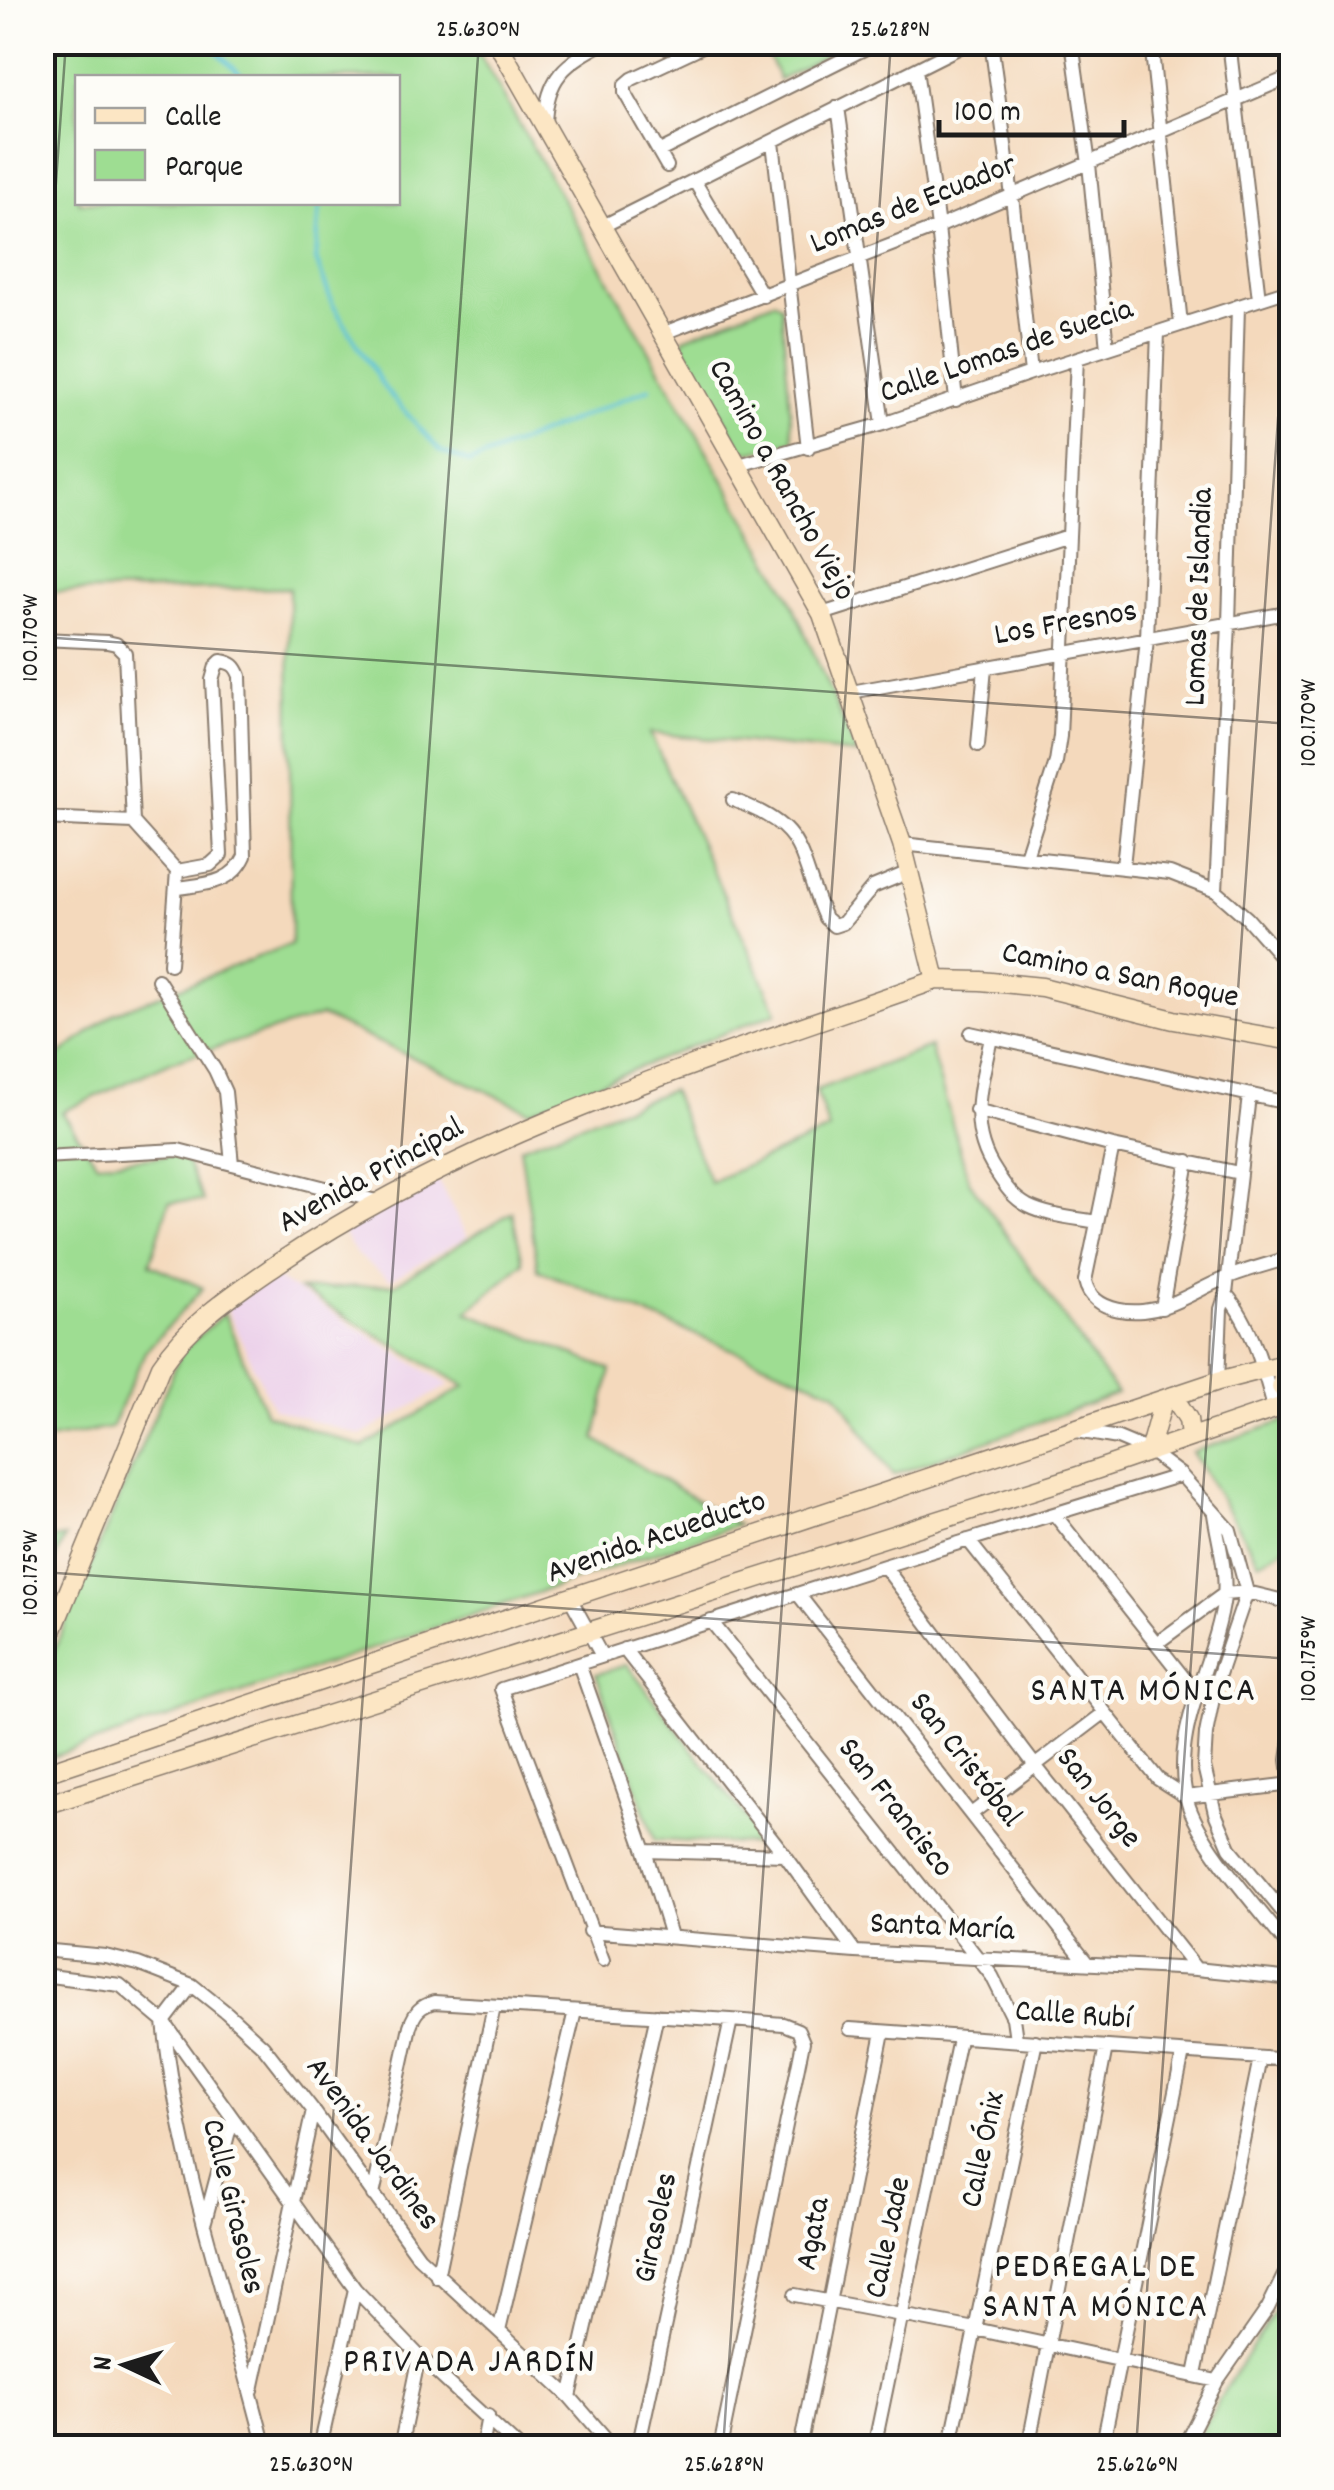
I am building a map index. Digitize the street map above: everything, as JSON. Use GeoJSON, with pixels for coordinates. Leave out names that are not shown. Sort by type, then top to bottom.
{"type":"FeatureCollection","features":[{"type":"Feature","properties":{"kind":"street","name":"Camino a Rancho Viejo"},"geometry":{"type":"LineString","coordinates":[[497,42],[822,614],[902,844],[936,980]]}},
{"type":"Feature","properties":{"kind":"street"},"geometry":{"type":"LineString","coordinates":[[529,42],[554,42]]}},
{"type":"Feature","properties":{"kind":"street"},"geometry":{"type":"LineString","coordinates":[[667,166],[624,90],[632,79],[710,42]]}},
{"type":"Feature","properties":{"kind":"street"},"geometry":{"type":"LineString","coordinates":[[660,151],[878,42]]}},
{"type":"Feature","properties":{"kind":"street"},"geometry":{"type":"LineString","coordinates":[[602,226],[970,42]]}},
{"type":"Feature","properties":{"kind":"street"},"geometry":{"type":"LineString","coordinates":[[991,42],[1031,372]]}},
{"type":"Feature","properties":{"kind":"street"},"geometry":{"type":"LineString","coordinates":[[1072,42],[1089,164],[1107,348]]}},
{"type":"Feature","properties":{"kind":"street"},"geometry":{"type":"LineString","coordinates":[[1150,42],[1181,324]]}},
{"type":"Feature","properties":{"kind":"street"},"geometry":{"type":"LineString","coordinates":[[1229,42],[1259,299]]}},
{"type":"Feature","properties":{"kind":"street"},"geometry":{"type":"LineString","coordinates":[[545,128],[545,109],[554,81],[576,57],[602,43]]}},
{"type":"Feature","properties":{"kind":"street"},"geometry":{"type":"LineString","coordinates":[[916,69],[956,400]]}},
{"type":"Feature","properties":{"kind":"street","name":"Lomas de Ecuador"},"geometry":{"type":"LineString","coordinates":[[664,333],[938,228],[1292,76]]}},
{"type":"Feature","properties":{"kind":"street"},"geometry":{"type":"LineString","coordinates":[[838,107],[883,424]]}},
{"type":"Feature","properties":{"kind":"street"},"geometry":{"type":"LineString","coordinates":[[773,142],[808,448]]}},
{"type":"Feature","properties":{"kind":"street"},"geometry":{"type":"LineString","coordinates":[[695,182],[763,296]]}},
{"type":"Feature","properties":{"kind":"street","name":"Calle Lomas de Suecia"},"geometry":{"type":"LineString","coordinates":[[739,465],[808,448],[1292,289]]}},
{"type":"Feature","properties":{"kind":"street","name":"Lomas de Islandia"},"geometry":{"type":"LineString","coordinates":[[1216,891],[1238,306]]}},
{"type":"Feature","properties":{"kind":"street"},"geometry":{"type":"LineString","coordinates":[[1123,866],[1147,638],[1158,332]]}},
{"type":"Feature","properties":{"kind":"street"},"geometry":{"type":"LineString","coordinates":[[1026,856],[1056,762],[1060,736],[1076,358]]}},
{"type":"Feature","properties":{"kind":"street"},"geometry":{"type":"LineString","coordinates":[[822,614],[1068,536]]}},
{"type":"Feature","properties":{"kind":"street","name":"Los Fresnos"},"geometry":{"type":"LineString","coordinates":[[850,692],[1292,612]]}},
{"type":"Feature","properties":{"kind":"street"},"geometry":{"type":"LineString","coordinates":[[42,640],[108,642],[122,648],[128,675],[133,822],[177,871],[170,964]]}},
{"type":"Feature","properties":{"kind":"street"},"geometry":{"type":"LineString","coordinates":[[177,871],[210,866],[218,861],[223,843],[212,680],[222,661],[236,666],[240,676],[246,848],[241,865],[221,880],[178,888]]}},
{"type":"Feature","properties":{"kind":"street"},"geometry":{"type":"LineString","coordinates":[[978,746],[985,668]]}},
{"type":"Feature","properties":{"kind":"street"},"geometry":{"type":"LineString","coordinates":[[42,705],[44,818],[133,822]]}},
{"type":"Feature","properties":{"kind":"street"},"geometry":{"type":"LineString","coordinates":[[734,800],[764,811],[790,831],[825,918],[834,926],[843,923],[873,886],[909,872]]}},
{"type":"Feature","properties":{"kind":"street"},"geometry":{"type":"LineString","coordinates":[[902,844],[1170,873],[1216,891],[1247,918],[1292,969]]}},
{"type":"Feature","properties":{"kind":"street"},"geometry":{"type":"LineString","coordinates":[[210,866],[221,880]]}},
{"type":"Feature","properties":{"kind":"street"},"geometry":{"type":"LineString","coordinates":[[158,980],[225,1092],[232,1164]]}},
{"type":"Feature","properties":{"kind":"street","name":"Camino a San Roque"},"geometry":{"type":"LineString","coordinates":[[936,980],[1042,988],[1174,1020],[1292,1041]]}},
{"type":"Feature","properties":{"kind":"street","name":"Avenida Principal"},"geometry":{"type":"LineString","coordinates":[[42,1656],[154,1384],[177,1342],[200,1318],[332,1228],[536,1124],[936,980]]}},
{"type":"Feature","properties":{"kind":"street"},"geometry":{"type":"LineString","coordinates":[[971,1033],[1292,1104]]}},
{"type":"Feature","properties":{"kind":"street"},"geometry":{"type":"LineString","coordinates":[[991,1038],[976,1110],[980,1140],[992,1166],[1010,1193],[1028,1206],[1096,1222]]}},
{"type":"Feature","properties":{"kind":"street"},"geometry":{"type":"LineString","coordinates":[[1218,1381],[1220,1310],[1226,1294],[1249,1096]]}},
{"type":"Feature","properties":{"kind":"street"},"geometry":{"type":"LineString","coordinates":[[976,1110],[1239,1173]]}},
{"type":"Feature","properties":{"kind":"street"},"geometry":{"type":"LineString","coordinates":[[1114,1146],[1085,1282],[1088,1294],[1096,1302],[1123,1310],[1162,1308],[1226,1278],[1292,1257]]}},
{"type":"Feature","properties":{"kind":"street"},"geometry":{"type":"LineString","coordinates":[[42,1156],[178,1150],[380,1202]]}},
{"type":"Feature","properties":{"kind":"street"},"geometry":{"type":"LineString","coordinates":[[1162,1308],[1188,1161]]}},
{"type":"Feature","properties":{"kind":"street"},"geometry":{"type":"LineString","coordinates":[[1226,1294],[1286,1403]]}},
{"type":"Feature","properties":{"kind":"street","name":"Avenida Acueducto"},"geometry":{"type":"LineString","coordinates":[[42,1774],[1218,1381],[1292,1362]]}},
{"type":"Feature","properties":{"kind":"street"},"geometry":{"type":"LineString","coordinates":[[1286,1403],[1281,1387],[1283,1377],[1292,1370]]}},
{"type":"Feature","properties":{"kind":"street"},"geometry":{"type":"LineString","coordinates":[[1149,1451],[1168,1399],[1188,1420],[1190,1436]]}},
{"type":"Feature","properties":{"kind":"street","name":"Avenida Acueducto"},"geometry":{"type":"LineString","coordinates":[[42,1806],[590,1634],[1286,1403]]}},
{"type":"Feature","properties":{"kind":"street"},"geometry":{"type":"LineString","coordinates":[[1074,1431],[1118,1438],[1149,1451],[1181,1476],[1230,1530],[1247,1592],[1216,1683],[1204,1766],[1209,1796],[1230,1848],[1292,1923]]}},
{"type":"Feature","properties":{"kind":"street"},"geometry":{"type":"LineString","coordinates":[[603,1960],[501,1689],[1181,1476]]}},
{"type":"Feature","properties":{"kind":"street"},"geometry":{"type":"LineString","coordinates":[[1186,1798],[1185,1756],[1195,1692],[1224,1594],[1222,1555],[1213,1511]]}},
{"type":"Feature","properties":{"kind":"street"},"geometry":{"type":"LineString","coordinates":[[1055,1515],[1195,1692]]}},
{"type":"Feature","properties":{"kind":"street"},"geometry":{"type":"LineString","coordinates":[[968,1540],[1158,1779],[1186,1798],[1215,1850],[1292,1951]]}},
{"type":"Feature","properties":{"kind":"street","name":"San Jorge"},"geometry":{"type":"LineString","coordinates":[[884,1566],[1196,1969]]}},
{"type":"Feature","properties":{"kind":"street"},"geometry":{"type":"LineString","coordinates":[[1157,1643],[1224,1594],[1247,1592],[1292,1603]]}},
{"type":"Feature","properties":{"kind":"street","name":"San Cristóbal"},"geometry":{"type":"LineString","coordinates":[[798,1594],[1087,1963]]}},
{"type":"Feature","properties":{"kind":"street"},"geometry":{"type":"LineString","coordinates":[[571,1600],[602,1656]]}},
{"type":"Feature","properties":{"kind":"street","name":"San Francisco"},"geometry":{"type":"LineString","coordinates":[[711,1621],[1004,1997],[1016,2039]]}},
{"type":"Feature","properties":{"kind":"street"},"geometry":{"type":"LineString","coordinates":[[624,1649],[785,1855],[855,1952]]}},
{"type":"Feature","properties":{"kind":"street"},"geometry":{"type":"LineString","coordinates":[[578,1664],[671,1936]]}},
{"type":"Feature","properties":{"kind":"street"},"geometry":{"type":"LineString","coordinates":[[971,1814],[1104,1712]]}},
{"type":"Feature","properties":{"kind":"street"},"geometry":{"type":"LineString","coordinates":[[1186,1798],[1291,1786],[1288,1760],[1292,1733]]}},
{"type":"Feature","properties":{"kind":"street"},"geometry":{"type":"LineString","coordinates":[[645,1851],[785,1855]]}},
{"type":"Feature","properties":{"kind":"street","name":"Santa María"},"geometry":{"type":"LineString","coordinates":[[590,1931],[855,1952],[1196,1969],[1292,1979]]}},
{"type":"Feature","properties":{"kind":"street","name":"Avenida Jardines"},"geometry":{"type":"LineString","coordinates":[[42,1950],[104,1956],[138,1964],[192,1985],[264,2046],[437,2277],[570,2397],[614,2448]]}},
{"type":"Feature","properties":{"kind":"street"},"geometry":{"type":"LineString","coordinates":[[42,1975],[120,1986],[164,2022],[355,2289],[419,2356],[520,2448]]}},
{"type":"Feature","properties":{"kind":"street"},"geometry":{"type":"LineString","coordinates":[[164,2022],[192,1985]]}},
{"type":"Feature","properties":{"kind":"street"},"geometry":{"type":"LineString","coordinates":[[374,2195],[414,2016],[434,2002],[731,2020],[783,2024],[798,2030],[803,2042],[720,2448]]}},
{"type":"Feature","properties":{"kind":"street"},"geometry":{"type":"LineString","coordinates":[[437,2277],[494,2006]]}},
{"type":"Feature","properties":{"kind":"street"},"geometry":{"type":"LineString","coordinates":[[499,2331],[575,2010]]}},
{"type":"Feature","properties":{"kind":"street"},"geometry":{"type":"LineString","coordinates":[[570,2397],[656,2015]]}},
{"type":"Feature","properties":{"kind":"street","name":"Girasoles"},"geometry":{"type":"LineString","coordinates":[[638,2448],[731,2020]]}},
{"type":"Feature","properties":{"kind":"street","name":"Calle Girasoles"},"geometry":{"type":"LineString","coordinates":[[164,2022],[169,2071],[204,2223],[265,2448]]}},
{"type":"Feature","properties":{"kind":"street","name":"Calle Rubí"},"geometry":{"type":"LineString","coordinates":[[850,2030],[1292,2060]]}},
{"type":"Feature","properties":{"kind":"street","name":"Agata"},"geometry":{"type":"LineString","coordinates":[[800,2448],[883,2032]]}},
{"type":"Feature","properties":{"kind":"street","name":"Calle Jade"},"geometry":{"type":"LineString","coordinates":[[874,2448],[959,2039]]}},
{"type":"Feature","properties":{"kind":"street","name":"Calle Ónix"},"geometry":{"type":"LineString","coordinates":[[950,2448],[1036,2041]]}},
{"type":"Feature","properties":{"kind":"street"},"geometry":{"type":"LineString","coordinates":[[1028,2448],[1106,2047]]}},
{"type":"Feature","properties":{"kind":"street"},"geometry":{"type":"LineString","coordinates":[[1102,2448],[1183,2053]]}},
{"type":"Feature","properties":{"kind":"street"},"geometry":{"type":"LineString","coordinates":[[1195,2375],[1260,2058]]}},
{"type":"Feature","properties":{"kind":"street"},"geometry":{"type":"LineString","coordinates":[[251,2392],[313,2110]]}},
{"type":"Feature","properties":{"kind":"street"},"geometry":{"type":"LineString","coordinates":[[204,2223],[232,2120]]}},
{"type":"Feature","properties":{"kind":"street"},"geometry":{"type":"LineString","coordinates":[[1183,2448],[1217,2380],[1268,2308],[1292,2259]]}},
{"type":"Feature","properties":{"kind":"street"},"geometry":{"type":"LineString","coordinates":[[320,2448],[355,2289]]}},
{"type":"Feature","properties":{"kind":"street"},"geometry":{"type":"LineString","coordinates":[[795,2296],[975,2328],[1217,2380]]}},
{"type":"Feature","properties":{"kind":"street"},"geometry":{"type":"LineString","coordinates":[[400,2448],[419,2356]]}},
{"type":"Feature","properties":{"kind":"street"},"geometry":{"type":"LineString","coordinates":[[482,2448],[488,2416]]}},
{"type":"Feature","properties":{"kind":"shaded area"},"geometry":{"type":"Polygon","coordinates":[[[436,1177],[467,1237],[390,1280],[357,1255],[341,1230],[436,1177]]]}},
{"type":"Feature","properties":{"kind":"shaded area"},"geometry":{"type":"Polygon","coordinates":[[[274,1277],[450,1385],[361,1435],[273,1409],[226,1307],[274,1277]]]}},
{"type":"Feature","properties":{"kind":"green space"},"geometry":{"type":"Polygon","coordinates":[[[43,43],[473,43],[787,591],[857,754],[650,733],[777,1012],[530,1111],[321,1016],[173,1061],[62,1112],[97,1163],[183,1154],[203,1201],[169,1202],[150,1264],[203,1288],[145,1352],[111,1428],[43,1440],[43,1068],[114,1013],[291,944],[289,588],[43,592],[43,43]]]}},
{"type":"Feature","properties":{"kind":"green space"},"geometry":{"type":"Polygon","coordinates":[[[763,43],[823,43],[828,54],[779,80],[763,43]]]}},
{"type":"Feature","properties":{"kind":"green space"},"geometry":{"type":"Polygon","coordinates":[[[774,301],[781,305],[793,440],[753,452],[742,451],[682,343],[684,338],[774,301]]]}},
{"type":"Feature","properties":{"kind":"green space"},"geometry":{"type":"Polygon","coordinates":[[[930,1047],[969,1181],[1117,1394],[893,1475],[836,1392],[538,1270],[520,1147],[671,1090],[710,1182],[829,1130],[816,1090],[930,1047]]]}},
{"type":"Feature","properties":{"kind":"green space"},"geometry":{"type":"Polygon","coordinates":[[[512,1212],[523,1263],[467,1312],[611,1370],[595,1439],[738,1525],[43,1760],[43,1676],[182,1351],[224,1313],[266,1414],[363,1447],[465,1386],[300,1290],[395,1284],[512,1212]]]}},
{"type":"Feature","properties":{"kind":"green space"},"geometry":{"type":"Polygon","coordinates":[[[1291,1419],[1291,1545],[1259,1562],[1192,1452],[1291,1419]]]}},
{"type":"Feature","properties":{"kind":"green space"},"geometry":{"type":"Polygon","coordinates":[[[65,1537],[43,1585],[43,1541],[65,1537]]]}},
{"type":"Feature","properties":{"kind":"green space"},"geometry":{"type":"Polygon","coordinates":[[[627,1665],[767,1845],[655,1840],[596,1674],[627,1665]]]}},
{"type":"Feature","properties":{"kind":"green space"},"geometry":{"type":"Polygon","coordinates":[[[1291,2286],[1291,2447],[1193,2447],[1225,2389],[1291,2286]]]}},
{"type":"Feature","properties":{"kind":"waterway"},"geometry":{"type":"LineString","coordinates":[[207,42],[242,75]]}},
{"type":"Feature","properties":{"kind":"waterway"},"geometry":{"type":"LineString","coordinates":[[320,205],[316,260],[333,305],[385,389],[440,451],[470,463],[650,388]]}},
{"type":"Feature","properties":{"kind":"district","name":"SANTA MÓNICA"},"geometry":{"type":"Point","coordinates":[1144,1693]}},
{"type":"Feature","properties":{"kind":"district","name":"PEDREGAL DE SANTA MÓNICA"},"geometry":{"type":"Point","coordinates":[1096,2289]}},
{"type":"Feature","properties":{"kind":"district","name":"PRIVADA JARDÍN"},"geometry":{"type":"Point","coordinates":[470,2364]}}]}
